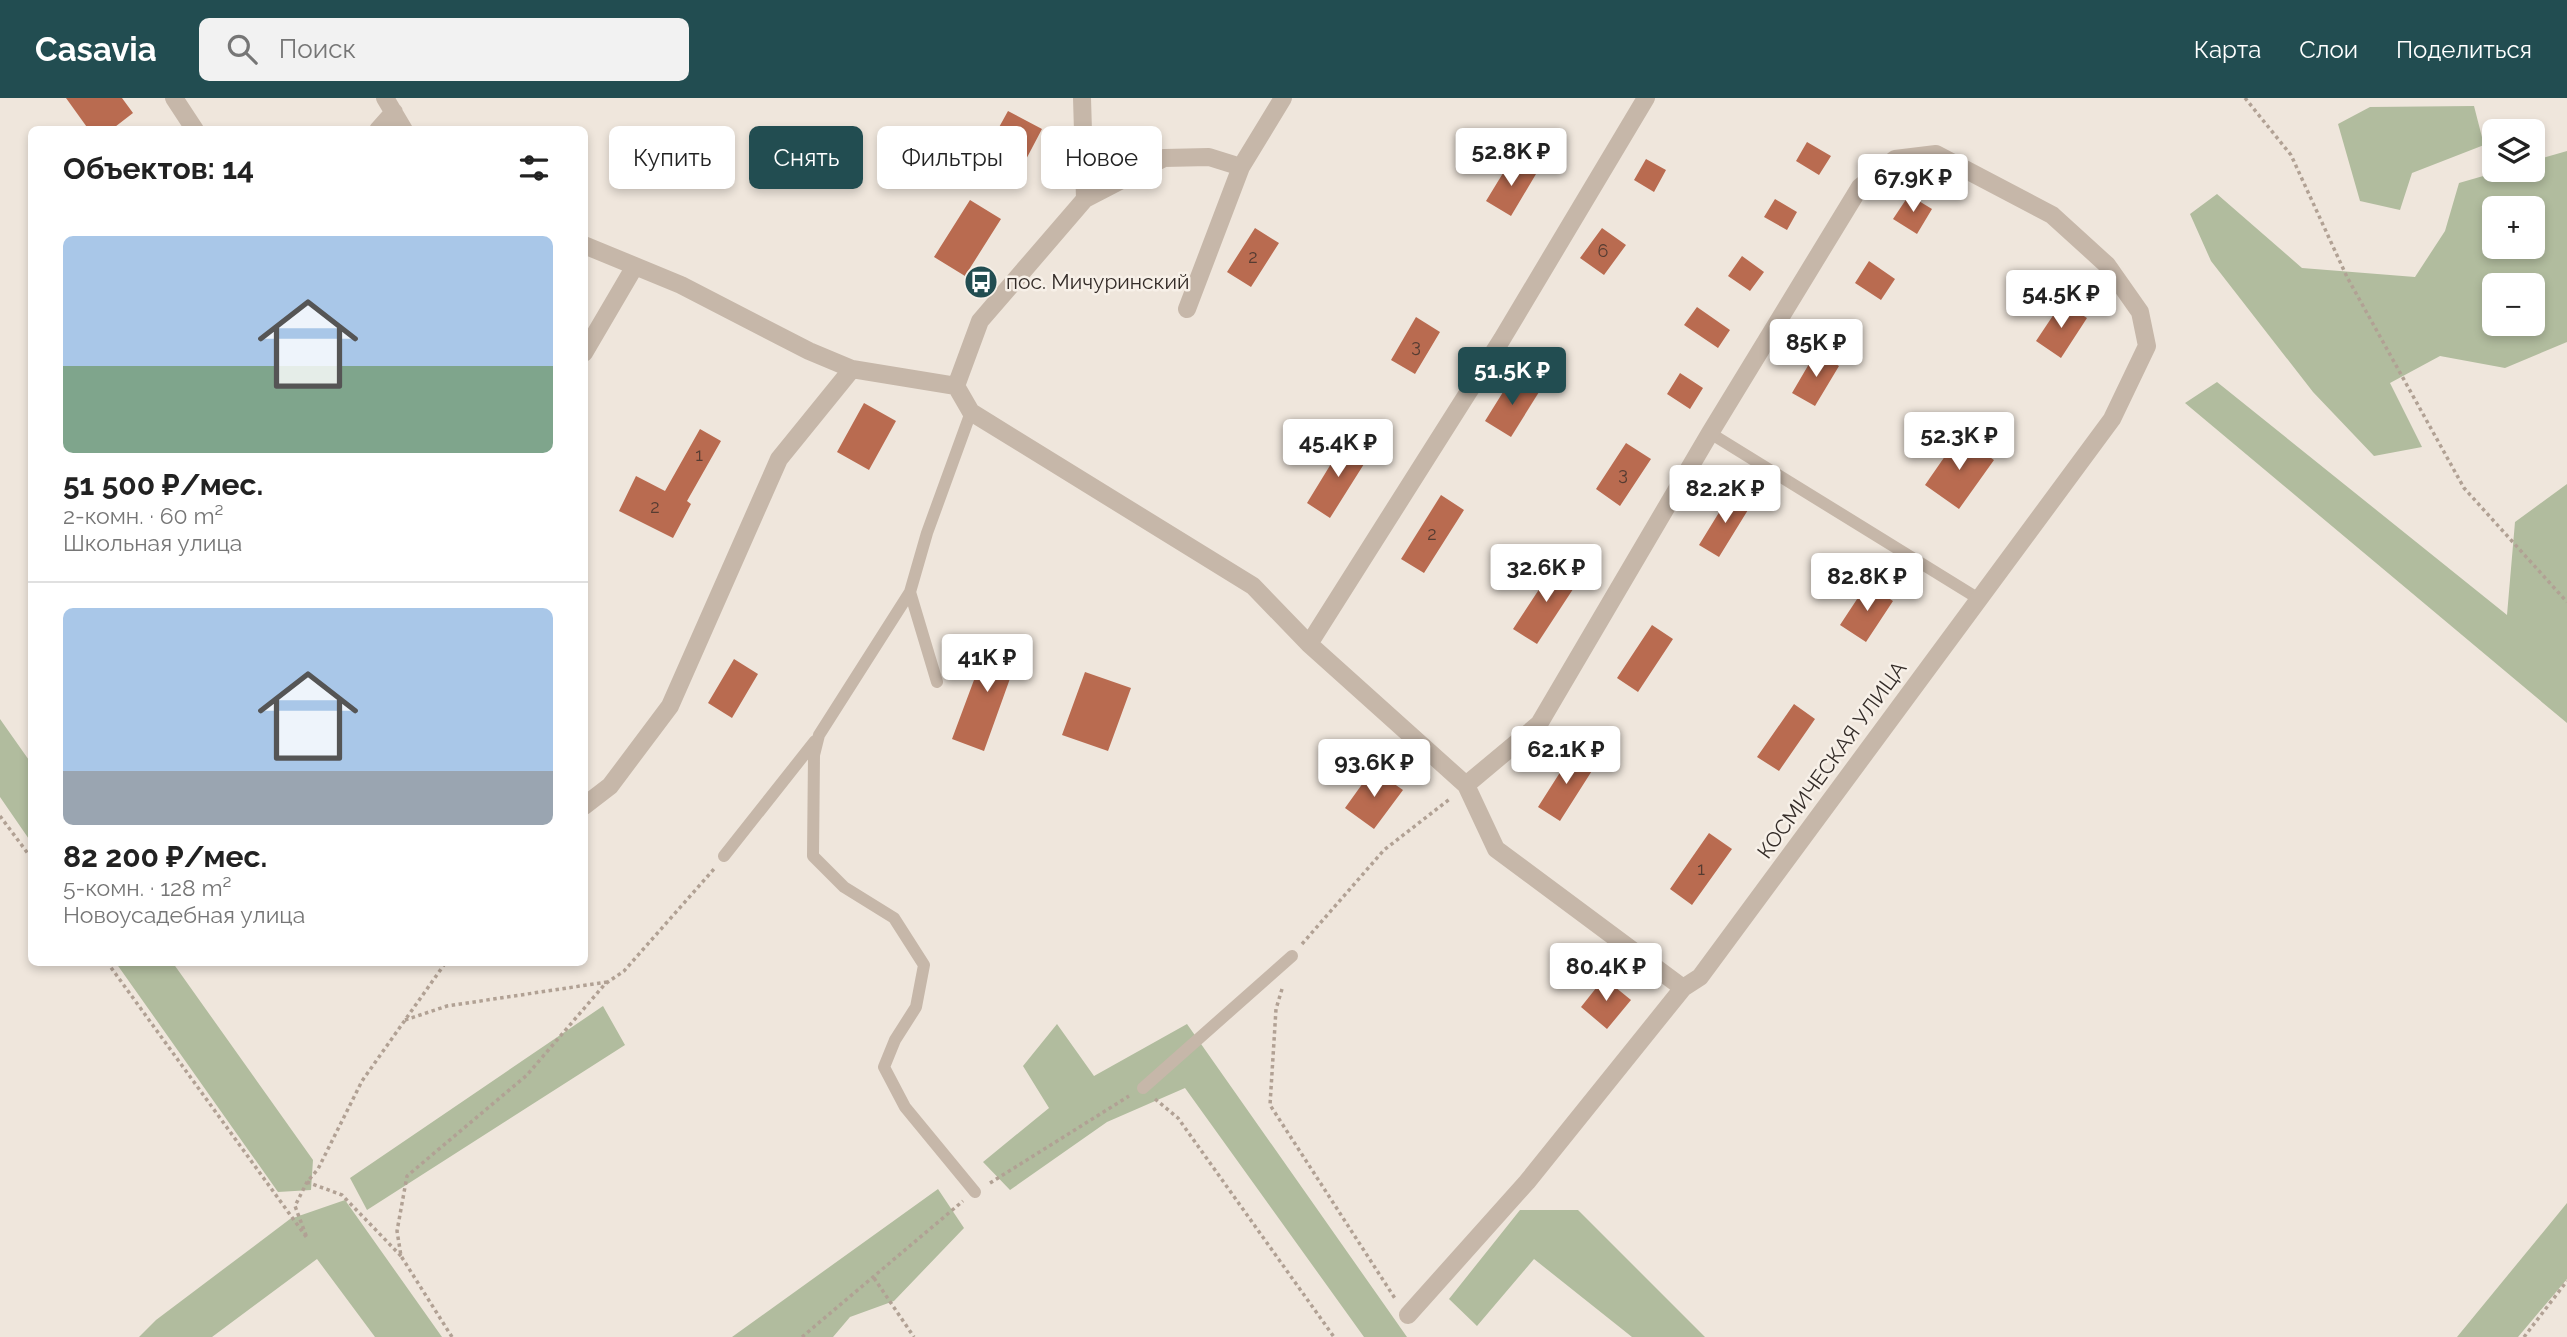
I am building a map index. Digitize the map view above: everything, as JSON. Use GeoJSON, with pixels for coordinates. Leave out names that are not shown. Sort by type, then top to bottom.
{"type":"FeatureCollection","features":[{"type":"Feature","properties":{"kind":"street"},"geometry":{"type":"LineString","coordinates":[[174,98],[192,126]]}},
{"type":"Feature","properties":{"kind":"street"},"geometry":{"type":"LineString","coordinates":[[1082,98],[1085,199]]}},
{"type":"Feature","properties":{"kind":"street"},"geometry":{"type":"LineString","coordinates":[[1187,309],[1241,167],[1283,98]]}},
{"type":"Feature","properties":{"kind":"street"},"geometry":{"type":"LineString","coordinates":[[1309,644],[1502,339],[1646,98]]}},
{"type":"Feature","properties":{"kind":"street"},"geometry":{"type":"LineString","coordinates":[[380,126],[389,105]]}},
{"type":"Feature","properties":{"kind":"street"},"geometry":{"type":"LineString","coordinates":[[389,105],[402,126]]}},
{"type":"Feature","properties":{"kind":"street","name":"КОСМИЧЕСКАЯ УЛИЦА"},"geometry":{"type":"LineString","coordinates":[[1408,1315],[1527,1182],[1683,988],[1700,977],[2112,419],[2147,345],[2140,312],[2108,265],[2052,215],[1936,154],[1895,159],[1860,187],[1710,433]]}},
{"type":"Feature","properties":{"kind":"street"},"geometry":{"type":"LineString","coordinates":[[956,386],[980,321],[1085,199],[1164,158],[1209,157],[1241,167]]}},
{"type":"Feature","properties":{"kind":"street"},"geometry":{"type":"LineString","coordinates":[[588,247],[681,285],[809,351],[852,369],[956,386]]}},
{"type":"Feature","properties":{"kind":"street"},"geometry":{"type":"LineString","coordinates":[[588,346],[635,266]]}},
{"type":"Feature","properties":{"kind":"street"},"geometry":{"type":"LineString","coordinates":[[588,803],[610,786],[670,706],[779,459],[852,369]]}},
{"type":"Feature","properties":{"kind":"street"},"geometry":{"type":"LineString","coordinates":[[956,386],[971,412],[1253,586],[1309,644],[1466,785],[1496,849],[1683,988]]}},
{"type":"Feature","properties":{"kind":"street"},"geometry":{"type":"LineString","coordinates":[[1466,785],[1539,724],[1710,433]]}},
{"type":"Feature","properties":{"kind":"lane"},"geometry":{"type":"LineString","coordinates":[[724,856],[819,735],[910,592],[927,533],[971,412]]}},
{"type":"Feature","properties":{"kind":"lane"},"geometry":{"type":"LineString","coordinates":[[1710,433],[1979,599]]}},
{"type":"Feature","properties":{"kind":"lane"},"geometry":{"type":"LineString","coordinates":[[910,592],[937,682]]}},
{"type":"Feature","properties":{"kind":"lane"},"geometry":{"type":"LineString","coordinates":[[819,735],[814,755],[813,856],[844,887],[894,918],[924,965],[916,1007],[895,1040],[884,1067],[905,1107],[975,1192]]}},
{"type":"Feature","properties":{"kind":"lane"},"geometry":{"type":"LineString","coordinates":[[1143,1088],[1292,956]]}},
{"type":"Feature","properties":{"kind":"path"},"geometry":{"type":"LineString","coordinates":[[2245,98],[2291,155],[2347,277],[2464,488],[2567,602]]}},
{"type":"Feature","properties":{"kind":"path"},"geometry":{"type":"LineString","coordinates":[[1408,1315],[1270,1105],[1276,1009],[1292,956],[1384,850],[1466,785]]}},
{"type":"Feature","properties":{"kind":"path"},"geometry":{"type":"LineString","coordinates":[[0,816],[28,854]]}},
{"type":"Feature","properties":{"kind":"path"},"geometry":{"type":"LineString","coordinates":[[401,1256],[397,1231],[407,1176],[527,1075],[609,982],[624,971],[724,856]]}},
{"type":"Feature","properties":{"kind":"path"},"geometry":{"type":"LineString","coordinates":[[110,966],[307,1237],[295,1206],[307,1182],[318,1169],[362,1081],[443,966]]}},
{"type":"Feature","properties":{"kind":"path"},"geometry":{"type":"LineString","coordinates":[[404,1021],[447,1006],[609,982]]}},
{"type":"Feature","properties":{"kind":"path"},"geometry":{"type":"LineString","coordinates":[[802,1337],[975,1192],[1097,1113],[1143,1088],[1178,1118],[1334,1337]]}},
{"type":"Feature","properties":{"kind":"path"},"geometry":{"type":"LineString","coordinates":[[307,1182],[342,1195],[401,1256],[452,1337]]}},
{"type":"Feature","properties":{"kind":"path"},"geometry":{"type":"LineString","coordinates":[[874,1278],[914,1337]]}},
{"type":"Feature","properties":{"kind":"path"},"geometry":{"type":"LineString","coordinates":[[2524,1337],[2567,1281]]}},
{"type":"Feature","properties":{"kind":"green space"},"geometry":{"type":"Polygon","coordinates":[[[2474,106],[2482,146],[2412,173],[2400,210],[2360,201],[2338,124],[2370,107],[2474,106]]]}},
{"type":"Feature","properties":{"kind":"green space"},"geometry":{"type":"Polygon","coordinates":[[[2567,151],[2567,342],[2505,368],[2440,356],[2390,383],[2422,447],[2374,456],[2313,392],[2211,261],[2190,214],[2217,194],[2302,268],[2415,277],[2445,231],[2459,183],[2482,176],[2482,182],[2545,182],[2545,157],[2567,151]]]}},
{"type":"Feature","properties":{"kind":"green space"},"geometry":{"type":"Polygon","coordinates":[[[2217,382],[2507,615],[2515,522],[2567,484],[2567,723],[2185,403],[2217,382]]]}},
{"type":"Feature","properties":{"kind":"green space"},"geometry":{"type":"Polygon","coordinates":[[[0,719],[28,759],[28,838],[0,797],[0,719]]]}},
{"type":"Feature","properties":{"kind":"green space"},"geometry":{"type":"Polygon","coordinates":[[[118,966],[175,966],[313,1160],[311,1190],[278,1192],[118,966]]]}},
{"type":"Feature","properties":{"kind":"green space"},"geometry":{"type":"Polygon","coordinates":[[[603,1006],[625,1045],[367,1210],[350,1178],[603,1006]]]}},
{"type":"Feature","properties":{"kind":"green space"},"geometry":{"type":"Polygon","coordinates":[[[1057,1024],[1094,1076],[1187,1024],[1407,1337],[1364,1337],[1185,1088],[1107,1122],[1010,1190],[983,1162],[1049,1108],[1023,1066],[1057,1024]]]}},
{"type":"Feature","properties":{"kind":"green space"},"geometry":{"type":"Polygon","coordinates":[[[938,1189],[964,1228],[894,1301],[850,1317],[833,1337],[732,1337],[938,1189]]]}},
{"type":"Feature","properties":{"kind":"green space"},"geometry":{"type":"Polygon","coordinates":[[[345,1200],[442,1337],[375,1337],[317,1259],[212,1337],[139,1337],[156,1320],[290,1219],[345,1200]]]}},
{"type":"Feature","properties":{"kind":"green space"},"geometry":{"type":"Polygon","coordinates":[[[2567,1203],[2567,1279],[2518,1337],[2457,1337],[2567,1203]]]}},
{"type":"Feature","properties":{"kind":"green space"},"geometry":{"type":"Polygon","coordinates":[[[1520,1210],[1578,1210],[1705,1337],[1632,1337],[1534,1259],[1477,1326],[1449,1299],[1520,1210]]]}},
{"type":"Feature","properties":{"kind":"building"},"geometry":{"type":"Polygon","coordinates":[[[66,98],[122,98],[133,113],[116,126],[86,126],[66,98]]]}},
{"type":"Feature","properties":{"kind":"building"},"geometry":{"type":"Polygon","coordinates":[[[1008,111],[1041,128],[1027,158],[1027,126],[1000,126],[1008,111]]]}},
{"type":"Feature","properties":{"kind":"building"},"geometry":{"type":"Polygon","coordinates":[[[1807,142],[1831,156],[1819,175],[1796,161],[1807,142]]]}},
{"type":"Feature","properties":{"kind":"building"},"geometry":{"type":"Polygon","coordinates":[[[1646,159],[1666,170],[1654,192],[1634,180],[1646,159]]]}},
{"type":"Feature","properties":{"kind":"building"},"geometry":{"type":"Polygon","coordinates":[[[1511,160],[1536,174],[1511,216],[1486,201],[1511,160]]]}},
{"type":"Feature","properties":{"kind":"building"},"geometry":{"type":"Polygon","coordinates":[[[1909,195],[1932,209],[1917,234],[1893,219],[1909,195]]]}},
{"type":"Feature","properties":{"kind":"building"},"geometry":{"type":"Polygon","coordinates":[[[1775,199],[1797,212],[1787,230],[1764,217],[1775,199]]]}},
{"type":"Feature","properties":{"kind":"building"},"geometry":{"type":"Polygon","coordinates":[[[970,200],[1001,219],[965,276],[934,257],[970,200]]]}},
{"type":"Feature","properties":{"kind":"building"},"geometry":{"type":"Polygon","coordinates":[[[1255,228],[1279,243],[1251,287],[1227,272],[1255,228]]]}},
{"type":"Feature","properties":{"kind":"building"},"geometry":{"type":"Polygon","coordinates":[[[1602,228],[1626,245],[1604,275],[1580,258],[1602,228]]]}},
{"type":"Feature","properties":{"kind":"building"},"geometry":{"type":"Polygon","coordinates":[[[1742,256],[1764,272],[1750,291],[1728,276],[1742,256]]]}},
{"type":"Feature","properties":{"kind":"building"},"geometry":{"type":"Polygon","coordinates":[[[1869,261],[1895,279],[1881,300],[1855,283],[1869,261]]]}},
{"type":"Feature","properties":{"kind":"building"},"geometry":{"type":"Polygon","coordinates":[[[2062,302],[2087,318],[2061,358],[2036,341],[2062,302]]]}},
{"type":"Feature","properties":{"kind":"building"},"geometry":{"type":"Polygon","coordinates":[[[1697,307],[1730,330],[1718,348],[1684,325],[1697,307]]]}},
{"type":"Feature","properties":{"kind":"building"},"geometry":{"type":"Polygon","coordinates":[[[1416,317],[1440,332],[1415,374],[1391,360],[1416,317]]]}},
{"type":"Feature","properties":{"kind":"building"},"geometry":{"type":"Polygon","coordinates":[[[1816,352],[1839,366],[1815,406],[1792,393],[1816,352]]]}},
{"type":"Feature","properties":{"kind":"building"},"geometry":{"type":"Polygon","coordinates":[[[1680,373],[1703,388],[1690,409],[1667,394],[1680,373]]]}},
{"type":"Feature","properties":{"kind":"building"},"geometry":{"type":"Polygon","coordinates":[[[1513,376],[1539,392],[1511,437],[1485,421],[1513,376]]]}},
{"type":"Feature","properties":{"kind":"building"},"geometry":{"type":"Polygon","coordinates":[[[864,403],[896,421],[869,470],[837,452],[864,403]]]}},
{"type":"Feature","properties":{"kind":"building"},"geometry":{"type":"Polygon","coordinates":[[[700,429],[721,441],[687,501],[691,504],[673,538],[619,511],[636,476],[665,491],[700,429]]]}},
{"type":"Feature","properties":{"kind":"building"},"geometry":{"type":"Polygon","coordinates":[[[1959,436],[1994,460],[1959,509],[1925,485],[1959,436]]]}},
{"type":"Feature","properties":{"kind":"building"},"geometry":{"type":"Polygon","coordinates":[[[1345,441],[1369,456],[1330,518],[1307,503],[1345,441]]]}},
{"type":"Feature","properties":{"kind":"building"},"geometry":{"type":"Polygon","coordinates":[[[1626,443],[1651,459],[1620,506],[1596,489],[1626,443]]]}},
{"type":"Feature","properties":{"kind":"building"},"geometry":{"type":"Polygon","coordinates":[[[1731,493],[1751,505],[1719,557],[1699,545],[1731,493]]]}},
{"type":"Feature","properties":{"kind":"building"},"geometry":{"type":"Polygon","coordinates":[[[1441,495],[1464,510],[1424,573],[1401,559],[1441,495]]]}},
{"type":"Feature","properties":{"kind":"building"},"geometry":{"type":"Polygon","coordinates":[[[1555,565],[1579,580],[1537,644],[1513,629],[1555,565]]]}},
{"type":"Feature","properties":{"kind":"building"},"geometry":{"type":"Polygon","coordinates":[[[1867,584],[1893,601],[1866,642],[1840,625],[1867,584]]]}},
{"type":"Feature","properties":{"kind":"building"},"geometry":{"type":"Polygon","coordinates":[[[1652,625],[1673,639],[1638,692],[1617,678],[1652,625]]]}},
{"type":"Feature","properties":{"kind":"building"},"geometry":{"type":"Polygon","coordinates":[[[990,637],[1021,648],[984,751],[952,739],[990,637]]]}},
{"type":"Feature","properties":{"kind":"building"},"geometry":{"type":"Polygon","coordinates":[[[734,659],[758,674],[732,718],[708,703],[734,659]]]}},
{"type":"Feature","properties":{"kind":"building"},"geometry":{"type":"Polygon","coordinates":[[[1085,672],[1131,688],[1108,751],[1062,735],[1085,672]]]}},
{"type":"Feature","properties":{"kind":"building"},"geometry":{"type":"Polygon","coordinates":[[[1794,704],[1815,719],[1779,771],[1757,757],[1794,704]]]}},
{"type":"Feature","properties":{"kind":"building"},"geometry":{"type":"Polygon","coordinates":[[[1573,752],[1595,766],[1560,821],[1538,807],[1573,752]]]}},
{"type":"Feature","properties":{"kind":"building"},"geometry":{"type":"Polygon","coordinates":[[[1373,769],[1403,790],[1374,829],[1345,808],[1373,769]]]}},
{"type":"Feature","properties":{"kind":"building"},"geometry":{"type":"Polygon","coordinates":[[[1709,833],[1732,849],[1692,905],[1670,889],[1709,833]]]}},
{"type":"Feature","properties":{"kind":"building"},"geometry":{"type":"Polygon","coordinates":[[[1604,978],[1631,1000],[1607,1029],[1581,1007],[1604,978]]]}},
{"type":"Feature","properties":{"kind":"place","name":"пос. Мичуринский"},"geometry":{"type":"Point","coordinates":[981,282]}}]}
